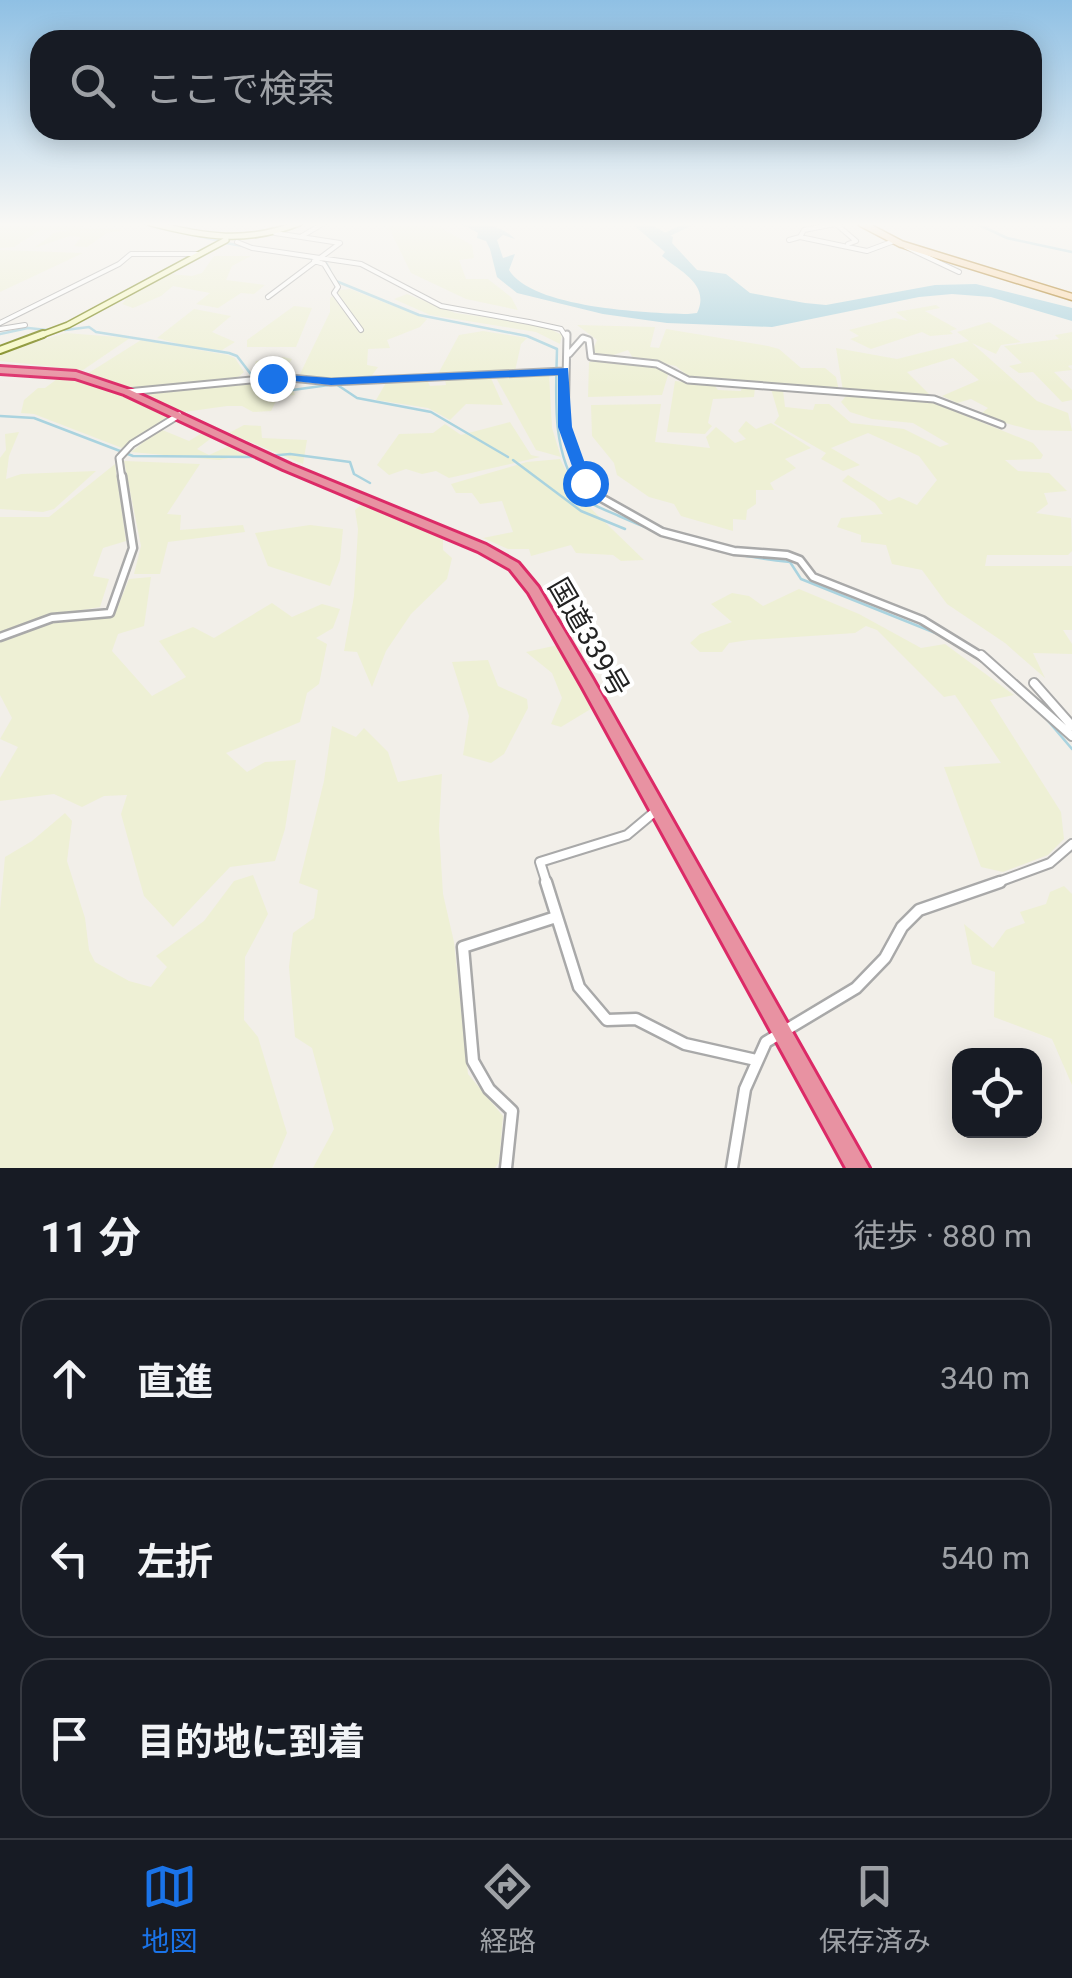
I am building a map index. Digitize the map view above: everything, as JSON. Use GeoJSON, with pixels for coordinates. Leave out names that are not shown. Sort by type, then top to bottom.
{"type":"FeatureCollection","features":[{"type":"Feature","properties":{"kind":"highway","name":"国道339号"},"geometry":{"type":"LineString","coordinates":[[0,370],[76,375],[126,392],[287,467],[375,500],[514,566],[534,590],[858,1168]]}},
{"type":"Feature","properties":{"kind":"main road"},"geometry":{"type":"LineString","coordinates":[[0,350],[68,325],[156,278]]}},
{"type":"Feature","properties":{"kind":"main road"},"geometry":{"type":"LineString","coordinates":[[1009,278],[1072,297]]}},
{"type":"Feature","properties":{"kind":"street"},"geometry":{"type":"LineString","coordinates":[[0,326],[93,278]]}},
{"type":"Feature","properties":{"kind":"street"},"geometry":{"type":"LineString","coordinates":[[268,297],[293,278]]}},
{"type":"Feature","properties":{"kind":"street"},"geometry":{"type":"LineString","coordinates":[[332,278],[338,287],[334,294],[361,330]]}},
{"type":"Feature","properties":{"kind":"street"},"geometry":{"type":"LineString","coordinates":[[382,278],[441,306],[476,316],[562,329],[567,334],[564,348],[569,354]]}},
{"type":"Feature","properties":{"kind":"street"},"geometry":{"type":"LineString","coordinates":[[529,322],[559,322]]}},
{"type":"Feature","properties":{"kind":"street"},"geometry":{"type":"LineString","coordinates":[[0,326],[25,326]]}},
{"type":"Feature","properties":{"kind":"street"},"geometry":{"type":"LineString","coordinates":[[1002,425],[934,399],[688,380],[674,377],[666,366],[591,357],[589,340],[583,338],[569,354],[564,371],[568,442],[589,492],[595,497],[662,532],[734,551],[800,560],[813,576],[934,623],[1018,682],[1072,736]]}},
{"type":"Feature","properties":{"kind":"street"},"geometry":{"type":"LineString","coordinates":[[126,392],[281,377],[331,382],[564,371]]}},
{"type":"Feature","properties":{"kind":"street"},"geometry":{"type":"LineString","coordinates":[[0,637],[52,618],[110,613],[133,548],[119,458],[132,444],[180,414]]}},
{"type":"Feature","properties":{"kind":"street"},"geometry":{"type":"LineString","coordinates":[[1034,683],[1072,726]]}},
{"type":"Feature","properties":{"kind":"street"},"geometry":{"type":"LineString","coordinates":[[658,810],[626,835],[540,862],[579,987],[602,1018],[636,1019],[685,1044],[756,1060]]}},
{"type":"Feature","properties":{"kind":"street"},"geometry":{"type":"LineString","coordinates":[[732,1168],[734,1133],[756,1060],[766,1042],[856,988],[885,958],[902,926],[919,910],[1050,863],[1072,844]]}},
{"type":"Feature","properties":{"kind":"street"},"geometry":{"type":"LineString","coordinates":[[506,1168],[512,1110],[488,1089],[473,1061],[462,947],[556,917]]}},
{"type":"Feature","properties":{"kind":"green space"},"geometry":{"type":"Polygon","coordinates":[[[0,278],[31,278],[0,292],[0,278]]]}},
{"type":"Feature","properties":{"kind":"green space"},"geometry":{"type":"Polygon","coordinates":[[[164,278],[227,278],[265,285],[254,294],[241,293],[218,308],[196,304],[210,293],[173,286],[133,308],[122,304],[164,278]]]}},
{"type":"Feature","properties":{"kind":"green space"},"geometry":{"type":"Polygon","coordinates":[[[421,278],[488,279],[511,297],[518,310],[466,299],[421,278]]]}},
{"type":"Feature","properties":{"kind":"green space"},"geometry":{"type":"Polygon","coordinates":[[[350,289],[427,319],[420,327],[387,340],[390,348],[368,349],[367,365],[378,367],[370,378],[328,379],[300,374],[330,312],[330,298],[340,290],[350,289]]]}},
{"type":"Feature","properties":{"kind":"green space"},"geometry":{"type":"Polygon","coordinates":[[[407,294],[455,313],[542,325],[562,335],[560,344],[536,332],[430,315],[394,299],[407,294]]]}},
{"type":"Feature","properties":{"kind":"green space"},"geometry":{"type":"Polygon","coordinates":[[[936,305],[940,308],[925,311],[957,329],[950,331],[953,334],[930,336],[922,332],[871,349],[850,339],[859,336],[849,330],[895,318],[908,321],[896,312],[936,305]]]}},
{"type":"Feature","properties":{"kind":"green space"},"geometry":{"type":"Polygon","coordinates":[[[294,306],[312,308],[296,347],[247,347],[247,340],[294,306]]]}},
{"type":"Feature","properties":{"kind":"green space"},"geometry":{"type":"Polygon","coordinates":[[[194,309],[231,316],[212,332],[235,342],[222,350],[194,348],[157,338],[194,309]]]}},
{"type":"Feature","properties":{"kind":"green space"},"geometry":{"type":"Polygon","coordinates":[[[989,322],[1021,342],[1001,345],[996,354],[972,343],[1037,401],[1068,413],[1072,431],[1031,430],[981,414],[988,408],[971,399],[957,403],[942,396],[979,380],[953,358],[907,372],[932,397],[843,391],[836,348],[897,359],[969,341],[957,332],[989,322]]]}},
{"type":"Feature","properties":{"kind":"green space"},"geometry":{"type":"Polygon","coordinates":[[[577,325],[655,327],[650,347],[659,348],[666,329],[768,346],[779,349],[801,368],[825,368],[836,377],[839,391],[690,378],[676,366],[633,358],[628,350],[611,356],[598,355],[592,352],[597,340],[577,325]]]}},
{"type":"Feature","properties":{"kind":"green space"},"geometry":{"type":"Polygon","coordinates":[[[483,331],[527,338],[521,344],[515,371],[438,374],[459,335],[483,331]]]}},
{"type":"Feature","properties":{"kind":"green space"},"geometry":{"type":"Polygon","coordinates":[[[1072,332],[1072,365],[1068,366],[1072,370],[1054,372],[1072,390],[1072,400],[1062,402],[1033,372],[1019,373],[1009,366],[1022,363],[1004,346],[1059,339],[1055,335],[1072,332]]]}},
{"type":"Feature","properties":{"kind":"green space"},"geometry":{"type":"Polygon","coordinates":[[[66,333],[130,338],[83,370],[0,361],[0,353],[66,333]]]}},
{"type":"Feature","properties":{"kind":"green space"},"geometry":{"type":"Polygon","coordinates":[[[141,340],[228,355],[235,358],[244,372],[235,380],[127,389],[87,374],[141,340]]]}},
{"type":"Feature","properties":{"kind":"green space"},"geometry":{"type":"Polygon","coordinates":[[[292,359],[286,369],[295,395],[278,397],[271,411],[253,412],[242,406],[227,406],[184,412],[137,392],[262,382],[253,371],[256,361],[292,359]]]}},
{"type":"Feature","properties":{"kind":"green space"},"geometry":{"type":"Polygon","coordinates":[[[603,360],[664,368],[668,375],[662,395],[588,397],[589,362],[603,360]]]}},
{"type":"Feature","properties":{"kind":"green space"},"geometry":{"type":"Polygon","coordinates":[[[549,374],[552,428],[561,457],[536,450],[495,376],[549,374]]]}},
{"type":"Feature","properties":{"kind":"green space"},"geometry":{"type":"Polygon","coordinates":[[[490,376],[503,405],[466,404],[450,420],[428,408],[376,400],[387,381],[427,380],[430,386],[446,385],[445,379],[490,376]]]}},
{"type":"Feature","properties":{"kind":"green space"},"geometry":{"type":"Polygon","coordinates":[[[75,378],[173,415],[122,448],[34,414],[21,413],[24,400],[38,388],[57,379],[75,378]]]}},
{"type":"Feature","properties":{"kind":"green space"},"geometry":{"type":"Polygon","coordinates":[[[675,381],[714,385],[718,390],[755,387],[754,397],[713,399],[708,423],[712,426],[705,434],[667,432],[675,381]]]}},
{"type":"Feature","properties":{"kind":"green space"},"geometry":{"type":"Polygon","coordinates":[[[771,389],[783,390],[785,407],[813,410],[815,404],[829,404],[851,423],[904,429],[940,447],[949,444],[913,423],[872,419],[850,412],[841,402],[846,396],[932,402],[1033,443],[1043,455],[1041,459],[1005,460],[1018,471],[1049,473],[1067,491],[1044,493],[1048,504],[1036,513],[1071,518],[1072,551],[1068,555],[987,555],[985,566],[1072,566],[1072,630],[1063,630],[1072,644],[1072,654],[1033,653],[1045,678],[1005,643],[947,604],[922,570],[892,564],[886,545],[861,542],[861,535],[837,527],[841,518],[883,514],[875,503],[842,481],[848,475],[889,501],[899,497],[917,505],[937,480],[919,456],[868,433],[831,448],[860,465],[843,471],[821,459],[826,453],[774,423],[779,416],[771,389]]]}},
{"type":"Feature","properties":{"kind":"green space"},"geometry":{"type":"Polygon","coordinates":[[[661,404],[655,442],[710,448],[706,437],[716,427],[735,443],[746,439],[738,431],[746,421],[756,429],[771,423],[811,448],[785,459],[796,468],[770,483],[774,490],[756,490],[756,504],[747,510],[746,520],[733,519],[733,531],[681,516],[674,504],[649,497],[617,475],[614,463],[592,436],[591,405],[661,404]]]}},
{"type":"Feature","properties":{"kind":"green space"},"geometry":{"type":"Polygon","coordinates":[[[510,422],[531,455],[540,457],[449,478],[436,471],[422,474],[406,469],[389,475],[377,465],[399,434],[433,433],[445,424],[461,435],[510,422]]]}},
{"type":"Feature","properties":{"kind":"green space"},"geometry":{"type":"Polygon","coordinates":[[[244,425],[261,426],[262,438],[307,440],[303,464],[229,433],[244,425]]]}},
{"type":"Feature","properties":{"kind":"green space"},"geometry":{"type":"Polygon","coordinates":[[[160,429],[189,441],[202,433],[214,436],[197,449],[209,455],[231,445],[252,454],[219,460],[131,452],[160,429]]]}},
{"type":"Feature","properties":{"kind":"green space"},"geometry":{"type":"Polygon","coordinates":[[[19,432],[9,456],[6,479],[21,474],[96,471],[54,509],[0,509],[0,458],[6,450],[5,434],[19,432]]]}},
{"type":"Feature","properties":{"kind":"green space"},"geometry":{"type":"Polygon","coordinates":[[[560,459],[581,499],[644,560],[621,561],[613,555],[576,553],[571,545],[531,556],[529,549],[508,549],[483,538],[513,532],[502,501],[480,504],[472,493],[456,493],[451,484],[527,462],[560,459]]]}},
{"type":"Feature","properties":{"kind":"green space"},"geometry":{"type":"Polygon","coordinates":[[[124,461],[200,464],[167,514],[181,515],[180,530],[243,525],[245,532],[168,542],[160,574],[134,574],[141,546],[124,461]]]}},
{"type":"Feature","properties":{"kind":"green space"},"geometry":{"type":"Polygon","coordinates":[[[115,464],[126,541],[103,548],[93,576],[109,579],[100,607],[41,617],[0,633],[0,517],[49,517],[115,464]]]}},
{"type":"Feature","properties":{"kind":"green space"},"geometry":{"type":"Polygon","coordinates":[[[366,501],[443,536],[443,550],[452,558],[447,579],[411,614],[386,651],[372,687],[357,652],[344,651],[354,596],[358,529],[355,510],[366,501]]]}},
{"type":"Feature","properties":{"kind":"green space"},"geometry":{"type":"Polygon","coordinates":[[[310,525],[343,529],[340,560],[330,586],[268,566],[255,533],[310,525]]]}},
{"type":"Feature","properties":{"kind":"green space"},"geometry":{"type":"Polygon","coordinates":[[[151,577],[144,626],[118,634],[112,651],[152,696],[186,677],[159,641],[193,627],[214,638],[272,603],[292,617],[322,604],[340,609],[333,628],[316,638],[327,644],[319,684],[307,693],[300,722],[226,753],[247,772],[265,762],[296,760],[285,829],[275,861],[230,867],[173,927],[144,896],[121,814],[127,795],[104,796],[82,807],[54,794],[0,801],[0,778],[18,747],[0,739],[12,718],[0,695],[0,640],[46,624],[114,616],[129,579],[151,577]]]}},
{"type":"Feature","properties":{"kind":"green space"},"geometry":{"type":"Polygon","coordinates":[[[799,589],[859,614],[921,648],[945,644],[1014,695],[990,700],[1061,812],[1064,839],[1048,855],[1003,872],[981,867],[944,767],[1001,763],[955,695],[944,697],[877,630],[866,626],[855,633],[749,640],[729,643],[722,652],[700,652],[690,643],[700,634],[732,622],[711,604],[732,593],[749,596],[763,606],[799,589]]]}},
{"type":"Feature","properties":{"kind":"green space"},"geometry":{"type":"Polygon","coordinates":[[[558,645],[594,707],[561,727],[551,724],[562,698],[552,673],[526,652],[558,645]]]}},
{"type":"Feature","properties":{"kind":"green space"},"geometry":{"type":"Polygon","coordinates":[[[488,660],[498,686],[527,699],[528,708],[504,754],[491,763],[463,755],[469,716],[452,662],[488,660]]]}},
{"type":"Feature","properties":{"kind":"green space"},"geometry":{"type":"Polygon","coordinates":[[[332,726],[356,737],[364,728],[388,752],[398,782],[442,774],[439,829],[443,894],[454,942],[468,1074],[503,1116],[499,1162],[495,1168],[313,1168],[334,1129],[312,1048],[295,1037],[289,967],[293,933],[314,918],[318,890],[299,883],[324,781],[332,726]]]}},
{"type":"Feature","properties":{"kind":"green space"},"geometry":{"type":"Polygon","coordinates":[[[65,813],[72,821],[67,861],[85,918],[89,950],[95,962],[129,981],[151,987],[167,967],[156,956],[204,921],[234,881],[253,875],[268,914],[245,957],[244,1020],[258,1037],[287,1133],[272,1168],[0,1168],[0,910],[5,857],[32,841],[65,813]]]}},
{"type":"Feature","properties":{"kind":"green space"},"geometry":{"type":"Polygon","coordinates":[[[1064,886],[1072,894],[1072,1085],[1052,1039],[994,1017],[995,972],[972,964],[964,924],[993,948],[1006,930],[1025,923],[1020,912],[1046,904],[1050,892],[1064,886]]]}},
{"type":"Feature","properties":{"kind":"water"},"geometry":{"type":"Polygon","coordinates":[[[498,278],[517,278],[541,293],[591,306],[688,314],[697,313],[700,303],[697,286],[689,278],[730,278],[750,293],[826,305],[935,285],[976,284],[1072,308],[1072,321],[991,297],[952,294],[772,327],[667,323],[603,314],[517,293],[498,278]]]}},
{"type":"Feature","properties":{"kind":"waterway"},"geometry":{"type":"LineString","coordinates":[[336,281],[419,315],[527,336],[557,349],[556,404],[564,459],[583,497],[592,504],[682,540],[745,556],[790,562],[801,579],[938,634]]}},
{"type":"Feature","properties":{"kind":"waterway"},"geometry":{"type":"LineString","coordinates":[[65,330],[89,327],[96,332],[229,353],[237,356],[253,377]]}},
{"type":"Feature","properties":{"kind":"waterway"},"geometry":{"type":"LineString","coordinates":[[0,334],[28,328],[47,330]]}},
{"type":"Feature","properties":{"kind":"waterway"},"geometry":{"type":"LineString","coordinates":[[257,382],[278,392],[336,384],[357,398],[431,412],[508,457]]}},
{"type":"Feature","properties":{"kind":"waterway"},"geometry":{"type":"LineString","coordinates":[[0,416],[34,418],[133,456],[260,457]]}},
{"type":"Feature","properties":{"kind":"waterway"},"geometry":{"type":"LineString","coordinates":[[268,456],[290,454],[350,462],[354,474],[370,483]]}},
{"type":"Feature","properties":{"kind":"waterway"},"geometry":{"type":"LineString","coordinates":[[513,460],[581,511],[625,529]]}},
{"type":"Feature","properties":{"kind":"waterway"},"geometry":{"type":"LineString","coordinates":[[1043,715],[1072,749]]}},
{"type":"Feature","properties":{"kind":"route"},"geometry":{"type":"LineString","coordinates":[[272,378],[331,382],[564,371],[565,427],[585,483]]}}]}
